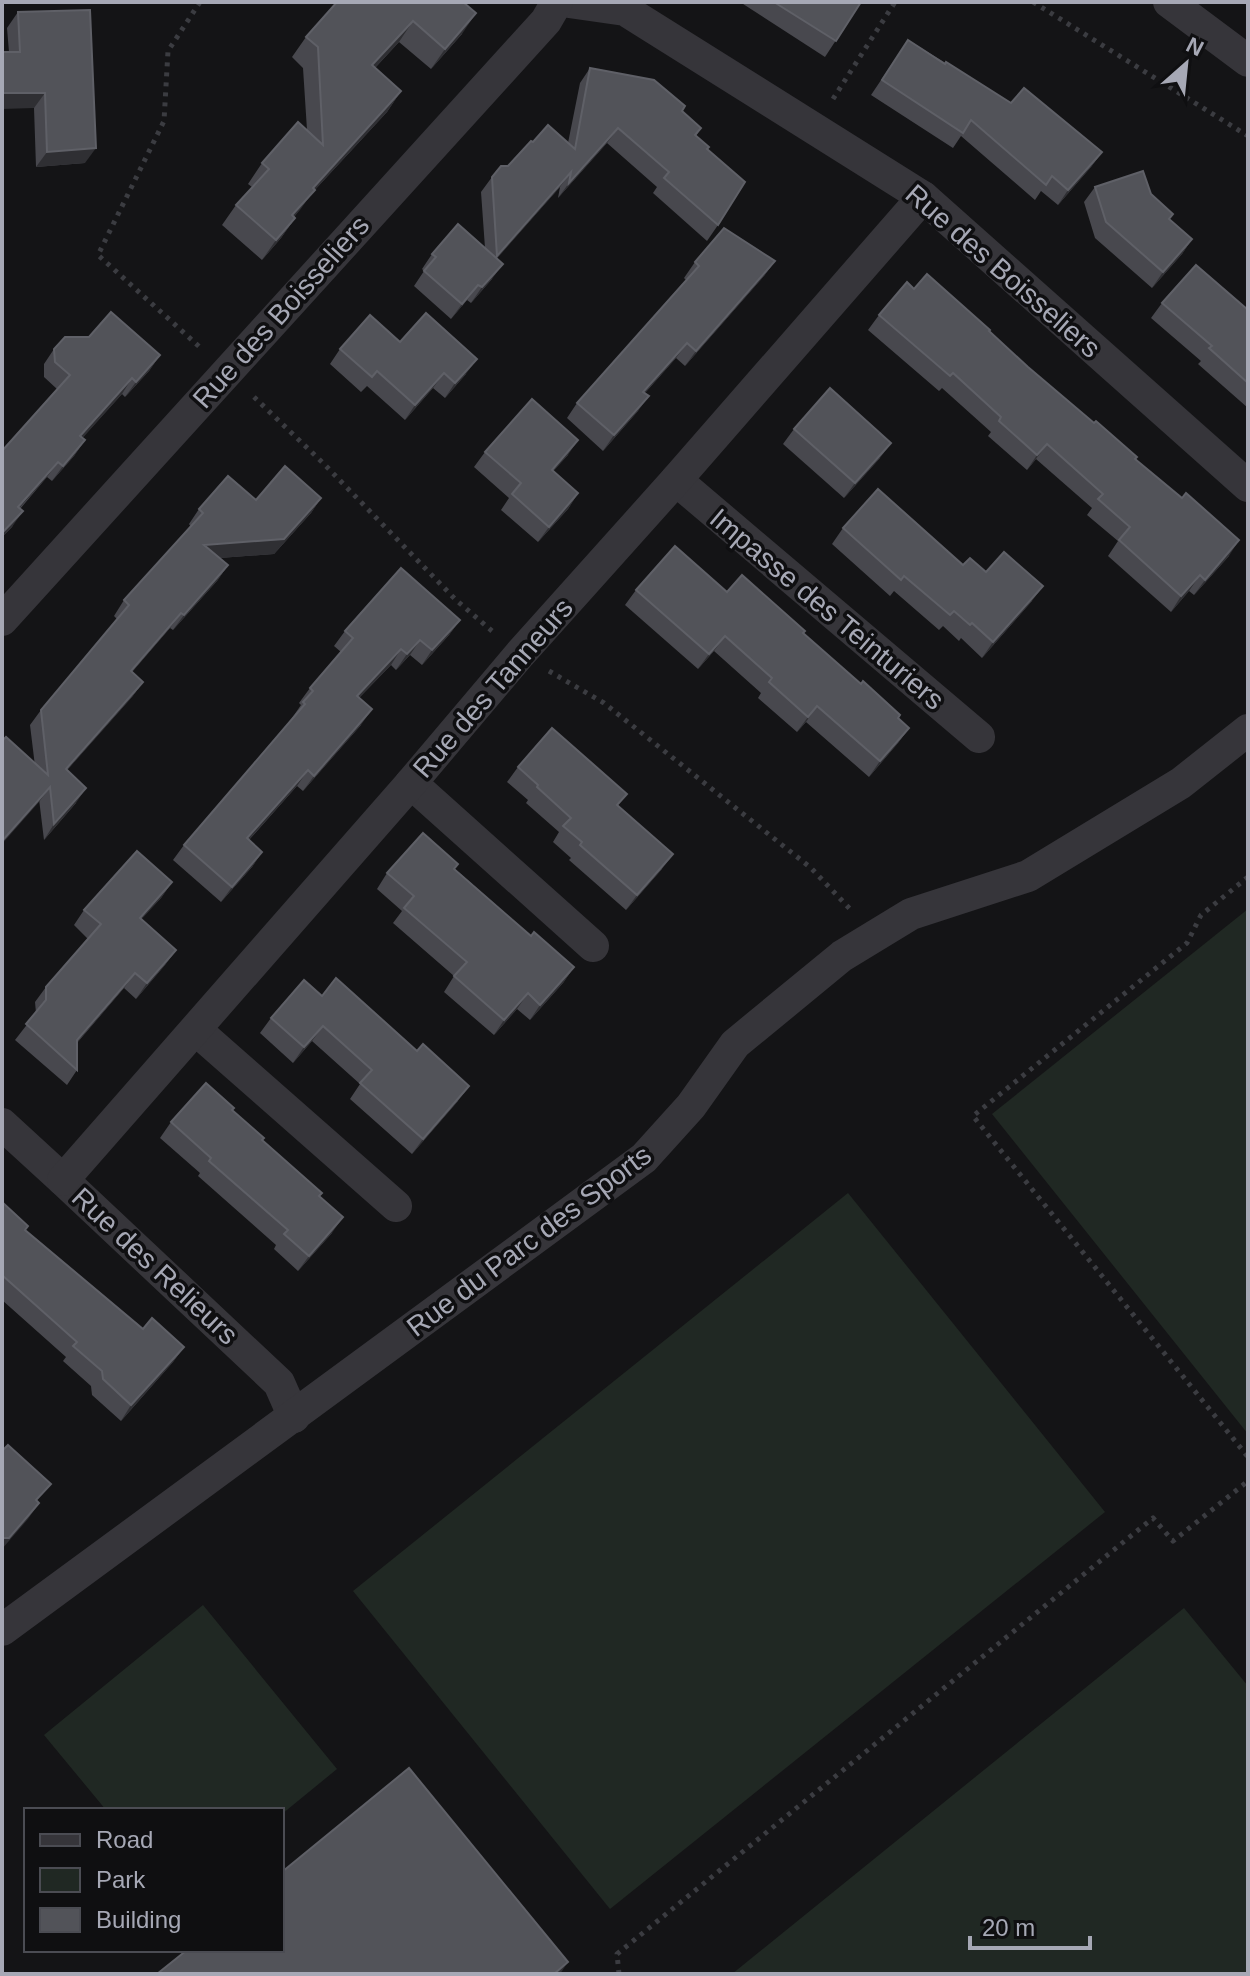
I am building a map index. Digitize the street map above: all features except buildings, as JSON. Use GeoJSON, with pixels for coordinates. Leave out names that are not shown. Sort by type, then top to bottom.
{"type":"FeatureCollection","features":[{"type":"Feature","properties":{"kind":"street","name":"Rue des Boisseliers"},"geometry":{"type":"LineString","coordinates":[[2,620],[546,21],[557,2]]}},
{"type":"Feature","properties":{"kind":"street","name":"Rue des Boisseliers"},"geometry":{"type":"LineString","coordinates":[[569,2],[625,10],[923,197],[1248,486]]}},
{"type":"Feature","properties":{"kind":"street"},"geometry":{"type":"LineString","coordinates":[[1169,2],[1248,61]]}},
{"type":"Feature","properties":{"kind":"street","name":"Rue des Tanneurs"},"geometry":{"type":"LineString","coordinates":[[63,1180],[923,197]]}},
{"type":"Feature","properties":{"kind":"street","name":"Impasse des Teinturiers"},"geometry":{"type":"LineString","coordinates":[[676,480],[979,737]]}},
{"type":"Feature","properties":{"kind":"street","name":"Rue du Parc des Sports"},"geometry":{"type":"LineString","coordinates":[[2,1630],[644,1158],[691,1106],[735,1044],[842,956],[911,914],[1028,876],[1181,783],[1248,730]]}},
{"type":"Feature","properties":{"kind":"street"},"geometry":{"type":"LineString","coordinates":[[411,783],[593,946]]}},
{"type":"Feature","properties":{"kind":"street"},"geometry":{"type":"LineString","coordinates":[[196,1030],[396,1206]]}},
{"type":"Feature","properties":{"kind":"street","name":"Rue des Relieurs"},"geometry":{"type":"LineString","coordinates":[[2,1124],[279,1383],[294,1417]]}},
{"type":"Feature","properties":{"kind":"path"},"geometry":{"type":"LineString","coordinates":[[200,2],[168,51],[164,121],[98,255],[323,463],[456,600],[520,654],[604,703],[811,868],[873,937]]}},
{"type":"Feature","properties":{"kind":"path"},"geometry":{"type":"LineString","coordinates":[[815,129],[895,2]]}},
{"type":"Feature","properties":{"kind":"path"},"geometry":{"type":"LineString","coordinates":[[1033,2],[1248,136]]}},
{"type":"Feature","properties":{"kind":"path"},"geometry":{"type":"LineString","coordinates":[[1248,877],[1201,915],[1187,943],[973,1116],[1248,1457]]}},
{"type":"Feature","properties":{"kind":"path"},"geometry":{"type":"LineString","coordinates":[[619,1974],[617,1954],[1153,1518],[1173,1541],[1248,1481]]}},
{"type":"Feature","properties":{"kind":"green space"},"geometry":{"type":"Polygon","coordinates":[[[1248,909],[1248,1434],[992,1114],[1248,909]]]}},
{"type":"Feature","properties":{"kind":"green space"},"geometry":{"type":"Polygon","coordinates":[[[848,1193],[1105,1512],[610,1909],[353,1591],[848,1193]]]}},
{"type":"Feature","properties":{"kind":"green space"},"geometry":{"type":"Polygon","coordinates":[[[203,1605],[337,1769],[284,1812],[284,1808],[104,1808],[44,1735],[203,1605]]]}},
{"type":"Feature","properties":{"kind":"green space"},"geometry":{"type":"Polygon","coordinates":[[[1184,1608],[1248,1686],[1248,1974],[732,1974],[1184,1608]]]}}]}
